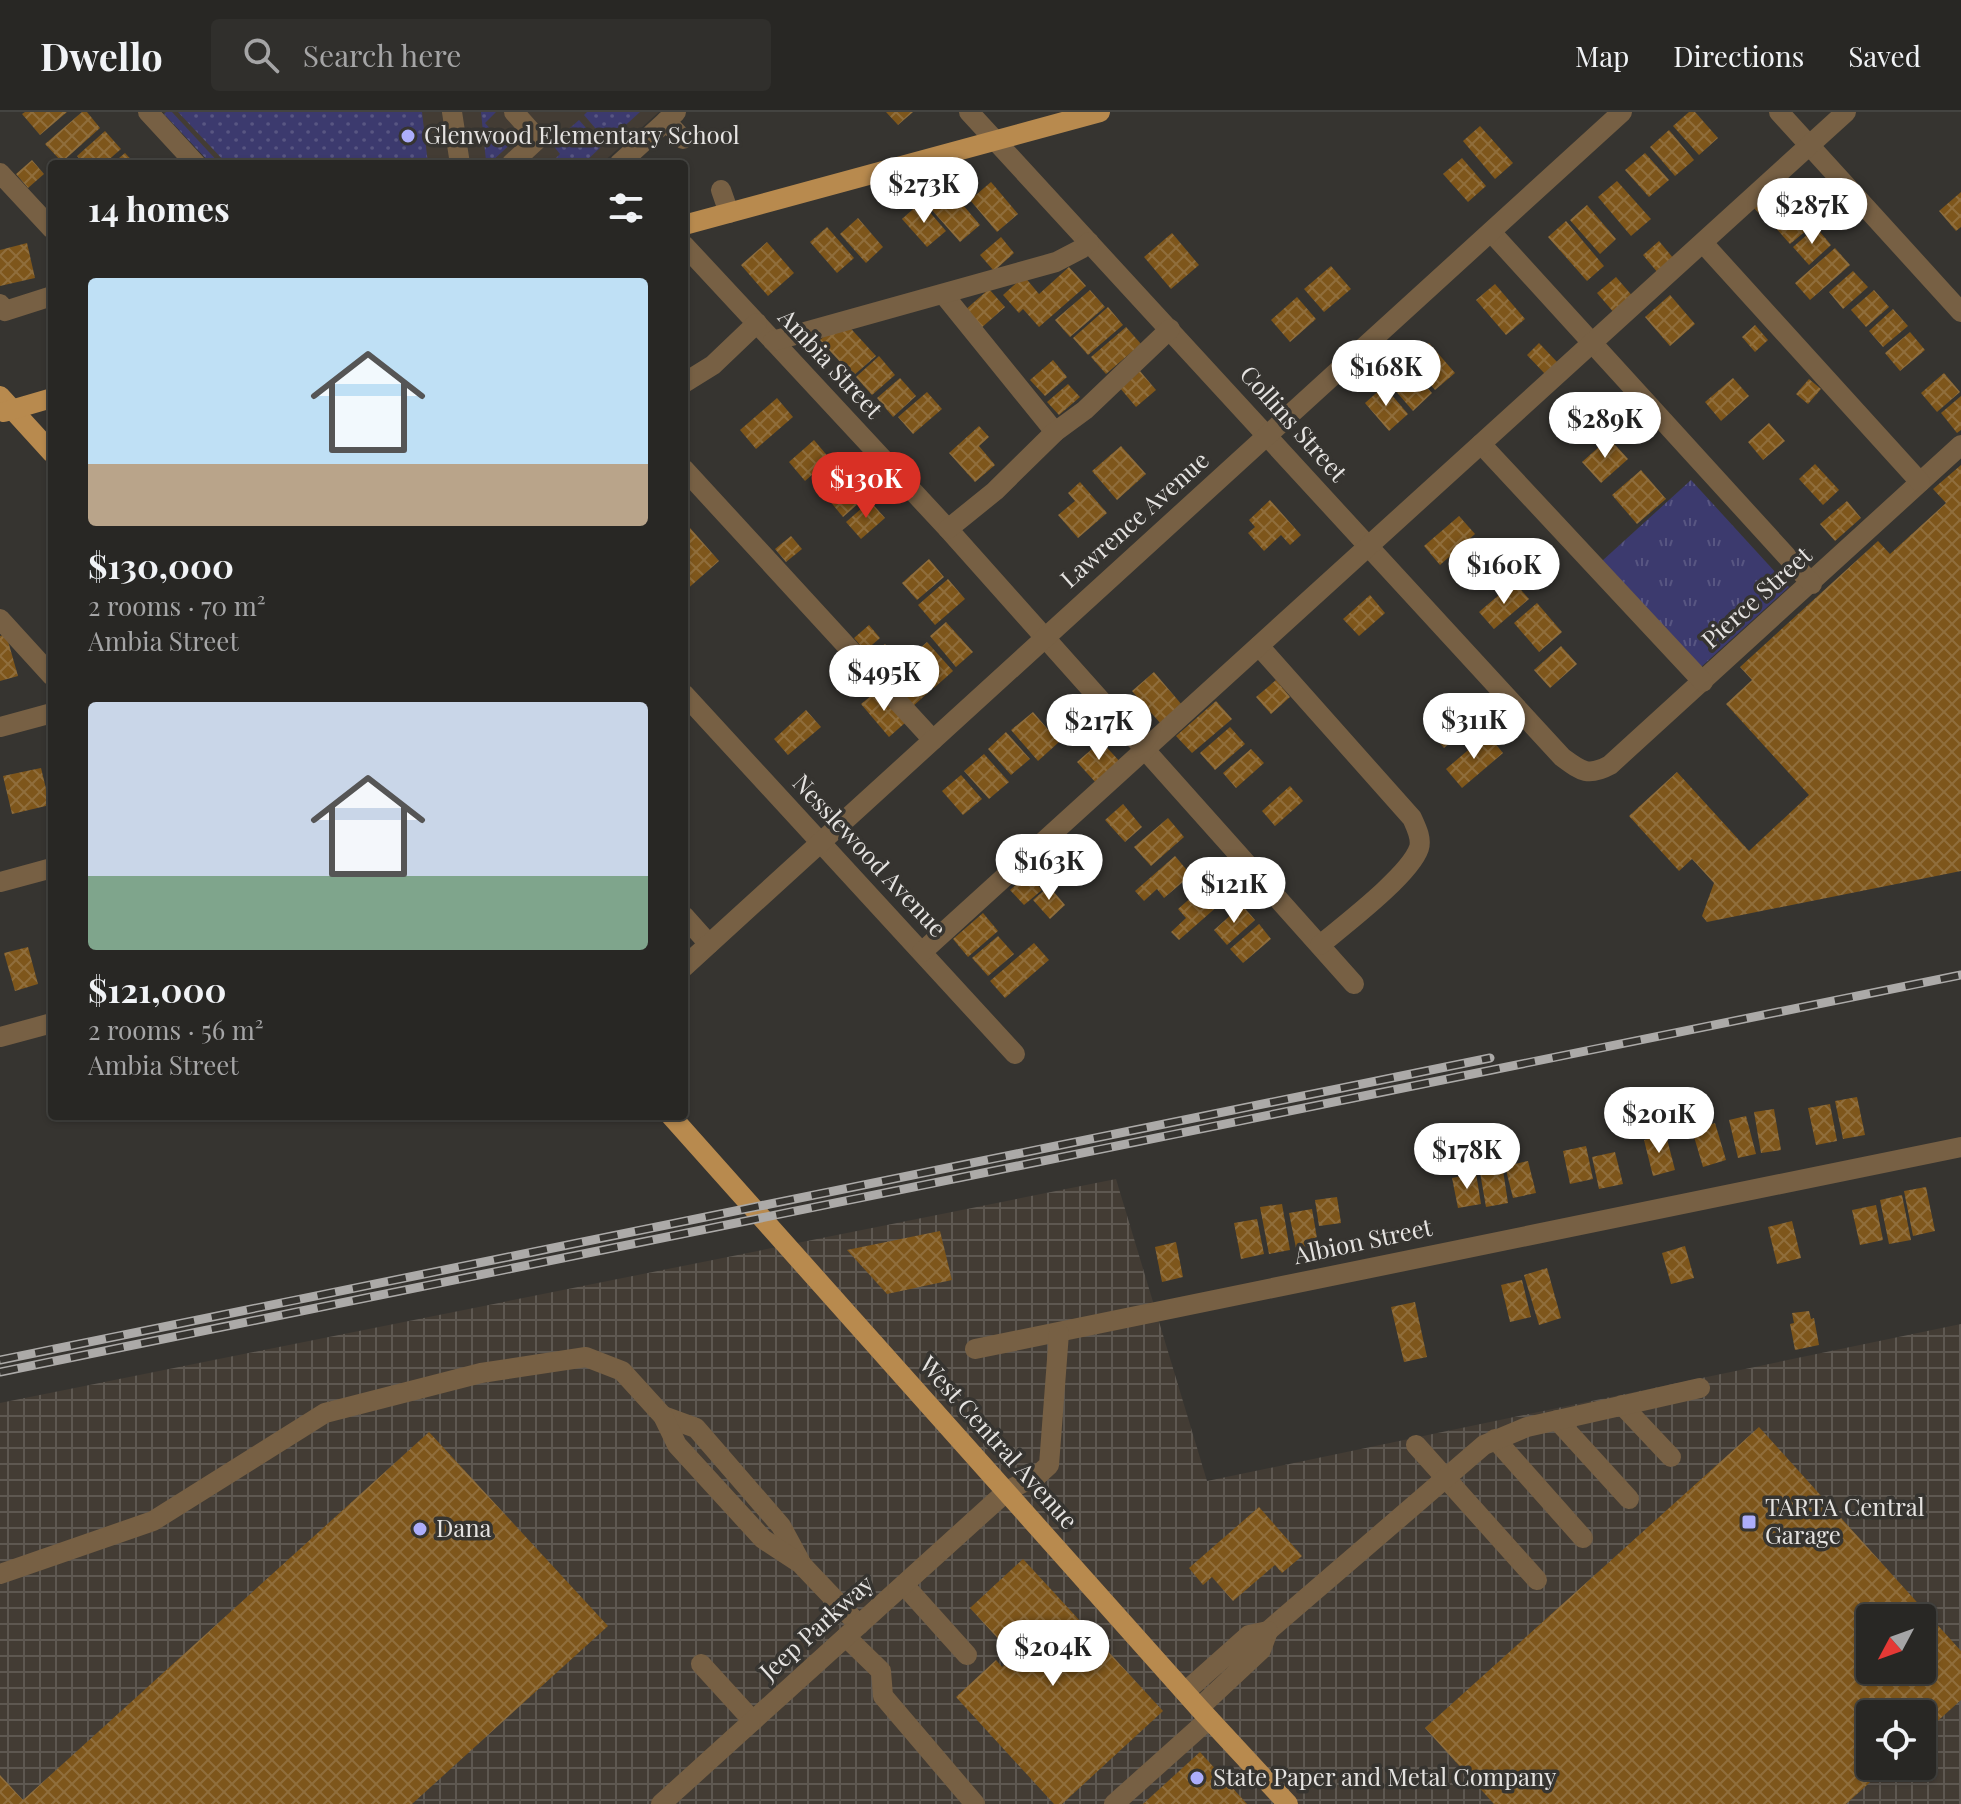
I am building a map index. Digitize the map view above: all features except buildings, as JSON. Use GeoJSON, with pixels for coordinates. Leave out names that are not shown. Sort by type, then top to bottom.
{"type":"FeatureCollection","features":[{"type":"Feature","properties":{"kind":"main road"},"geometry":{"type":"LineString","coordinates":[[688,224],[1100,112]]}},
{"type":"Feature","properties":{"kind":"main road"},"geometry":{"type":"LineString","coordinates":[[4,406],[48,399]]}},
{"type":"Feature","properties":{"kind":"main road"},"geometry":{"type":"LineString","coordinates":[[4,406],[48,449]]}},
{"type":"Feature","properties":{"kind":"main road","name":"West Central Avenue"},"geometry":{"type":"LineString","coordinates":[[675,1120],[1288,1804]]}},
{"type":"Feature","properties":{"kind":"street"},"geometry":{"type":"LineString","coordinates":[[148,112],[192,160]]}},
{"type":"Feature","properties":{"kind":"street"},"geometry":{"type":"LineString","coordinates":[[452,112],[459,160]]}},
{"type":"Feature","properties":{"kind":"street"},"geometry":{"type":"LineString","coordinates":[[514,112],[538,139],[515,160]]}},
{"type":"Feature","properties":{"kind":"street","name":"Collins Street"},"geometry":{"type":"LineString","coordinates":[[969,112],[1562,757],[1580,770]]}},
{"type":"Feature","properties":{"kind":"street","name":"Lawrence Avenue"},"geometry":{"type":"LineString","coordinates":[[688,963],[1622,112]]}},
{"type":"Feature","properties":{"kind":"street"},"geometry":{"type":"LineString","coordinates":[[1779,112],[1961,312]]}},
{"type":"Feature","properties":{"kind":"street"},"geometry":{"type":"LineString","coordinates":[[922,952],[1846,112]]}},
{"type":"Feature","properties":{"kind":"street"},"geometry":{"type":"LineString","coordinates":[[623,160],[671,116],[683,139]]}},
{"type":"Feature","properties":{"kind":"street"},"geometry":{"type":"LineString","coordinates":[[0,173],[48,225]]}},
{"type":"Feature","properties":{"kind":"street"},"geometry":{"type":"LineString","coordinates":[[721,190],[729,213]]}},
{"type":"Feature","properties":{"kind":"street"},"geometry":{"type":"LineString","coordinates":[[1491,232],[1812,584]]}},
{"type":"Feature","properties":{"kind":"street"},"geometry":{"type":"LineString","coordinates":[[773,341],[1056,262],[1089,242]]}},
{"type":"Feature","properties":{"kind":"street"},"geometry":{"type":"LineString","coordinates":[[1703,243],[1920,482]]}},
{"type":"Feature","properties":{"kind":"street","name":"Ambia Street"},"geometry":{"type":"LineString","coordinates":[[688,249],[1046,637],[1354,984]]}},
{"type":"Feature","properties":{"kind":"street"},"geometry":{"type":"LineString","coordinates":[[944,295],[1055,432]]}},
{"type":"Feature","properties":{"kind":"street"},"geometry":{"type":"LineString","coordinates":[[0,304],[5,311],[48,297]]}},
{"type":"Feature","properties":{"kind":"street"},"geometry":{"type":"LineString","coordinates":[[688,381],[713,365],[757,323]]}},
{"type":"Feature","properties":{"kind":"street"},"geometry":{"type":"LineString","coordinates":[[948,529],[995,491],[1055,432],[1085,410],[1170,329]]}},
{"type":"Feature","properties":{"kind":"street"},"geometry":{"type":"LineString","coordinates":[[1481,444],[1703,682]]}},
{"type":"Feature","properties":{"kind":"street","name":"Pierce Street"},"geometry":{"type":"LineString","coordinates":[[1580,770],[1596,773],[1610,765],[1961,445]]}},
{"type":"Feature","properties":{"kind":"street"},"geometry":{"type":"LineString","coordinates":[[688,473],[933,740]]}},
{"type":"Feature","properties":{"kind":"street"},"geometry":{"type":"LineString","coordinates":[[0,619],[48,672]]}},
{"type":"Feature","properties":{"kind":"street"},"geometry":{"type":"LineString","coordinates":[[1259,646],[1412,818],[1419,833],[1419,847],[1402,873],[1320,945]]}},
{"type":"Feature","properties":{"kind":"street","name":"Nesslewood Avenue"},"geometry":{"type":"LineString","coordinates":[[688,698],[1015,1054]]}},
{"type":"Feature","properties":{"kind":"street"},"geometry":{"type":"LineString","coordinates":[[0,727],[48,714]]}},
{"type":"Feature","properties":{"kind":"street"},"geometry":{"type":"LineString","coordinates":[[0,882],[48,869]]}},
{"type":"Feature","properties":{"kind":"street"},"geometry":{"type":"LineString","coordinates":[[688,920],[709,944]]}},
{"type":"Feature","properties":{"kind":"street"},"geometry":{"type":"LineString","coordinates":[[0,1037],[48,1024]]}},
{"type":"Feature","properties":{"kind":"street","name":"Albion Street"},"geometry":{"type":"LineString","coordinates":[[975,1349],[1961,1147]]}},
{"type":"Feature","properties":{"kind":"street"},"geometry":{"type":"LineString","coordinates":[[1007,1491],[1038,1475],[1049,1465],[1059,1333]]}},
{"type":"Feature","properties":{"kind":"street"},"geometry":{"type":"LineString","coordinates":[[0,1574],[153,1521],[325,1413],[481,1373],[586,1357],[622,1371],[663,1416],[677,1445],[763,1539],[801,1564],[881,1671],[883,1696],[975,1804]]}},
{"type":"Feature","properties":{"kind":"street"},"geometry":{"type":"LineString","coordinates":[[1185,1692],[1249,1635],[1268,1631],[1484,1445],[1527,1427],[1700,1388]]}},
{"type":"Feature","properties":{"kind":"street"},"geometry":{"type":"LineString","coordinates":[[1622,1405],[1671,1457]]}},
{"type":"Feature","properties":{"kind":"street"},"geometry":{"type":"LineString","coordinates":[[1557,1420],[1629,1499]]}},
{"type":"Feature","properties":{"kind":"street"},"geometry":{"type":"LineString","coordinates":[[1495,1439],[1583,1538]]}},
{"type":"Feature","properties":{"kind":"street"},"geometry":{"type":"LineString","coordinates":[[1416,1445],[1537,1580]]}},
{"type":"Feature","properties":{"kind":"street","name":"Jeep Parkway"},"geometry":{"type":"LineString","coordinates":[[661,1804],[1007,1491]]}},
{"type":"Feature","properties":{"kind":"street"},"geometry":{"type":"LineString","coordinates":[[904,1585],[967,1655]]}},
{"type":"Feature","properties":{"kind":"street"},"geometry":{"type":"LineString","coordinates":[[1114,1804],[1261,1650],[1268,1631]]}},
{"type":"Feature","properties":{"kind":"street"},"geometry":{"type":"LineString","coordinates":[[701,1664],[753,1721]]}},
{"type":"Feature","properties":{"kind":"shaded area","name":"Glenwood Elementary School"},"geometry":{"type":"Polygon","coordinates":[[[163,112],[659,112],[605,160],[207,160],[163,112]]]}},
{"type":"Feature","properties":{"kind":"shaded area"},"geometry":{"type":"Polygon","coordinates":[[[1116,1179],[1207,1481],[1961,1324],[1961,1804],[0,1804],[0,1403],[1116,1179]]]}},
{"type":"Feature","properties":{"kind":"green space"},"geometry":{"type":"Polygon","coordinates":[[[172,112],[216,160],[207,160],[164,114],[172,112]]]}},
{"type":"Feature","properties":{"kind":"green space"},"geometry":{"type":"Polygon","coordinates":[[[178,112],[422,112],[428,160],[223,160],[178,112]]]}},
{"type":"Feature","properties":{"kind":"green space"},"geometry":{"type":"Polygon","coordinates":[[[481,112],[496,112],[485,123],[502,142],[514,133],[518,137],[493,160],[486,160],[481,112]]]}},
{"type":"Feature","properties":{"kind":"green space"},"geometry":{"type":"Polygon","coordinates":[[[587,112],[640,112],[607,142],[584,115],[587,112]]]}},
{"type":"Feature","properties":{"kind":"green space"},"geometry":{"type":"Polygon","coordinates":[[[579,120],[602,146],[587,160],[554,160],[560,154],[552,144],[579,120]]]}},
{"type":"Feature","properties":{"kind":"green space"},"geometry":{"type":"Polygon","coordinates":[[[1691,480],[1789,587],[1700,668],[1602,561],[1691,480]]]}},
{"type":"Feature","properties":{"kind":"railway"},"geometry":{"type":"LineString","coordinates":[[0,1372],[1961,975]]}},
{"type":"Feature","properties":{"kind":"railway"},"geometry":{"type":"LineString","coordinates":[[0,1360],[1490,1058]]}},
{"type":"Feature","properties":{"kind":"place","name":"Glenwood Elementary School"},"geometry":{"type":"Point","coordinates":[408,136]}},
{"type":"Feature","properties":{"kind":"place","name":"TARTA Central Garage"},"geometry":{"type":"Point","coordinates":[1749,1522]}},
{"type":"Feature","properties":{"kind":"place","name":"Dana"},"geometry":{"type":"Point","coordinates":[420,1529]}},
{"type":"Feature","properties":{"kind":"place","name":"State Paper and Metal Company"},"geometry":{"type":"Point","coordinates":[1197,1778]}}]}
